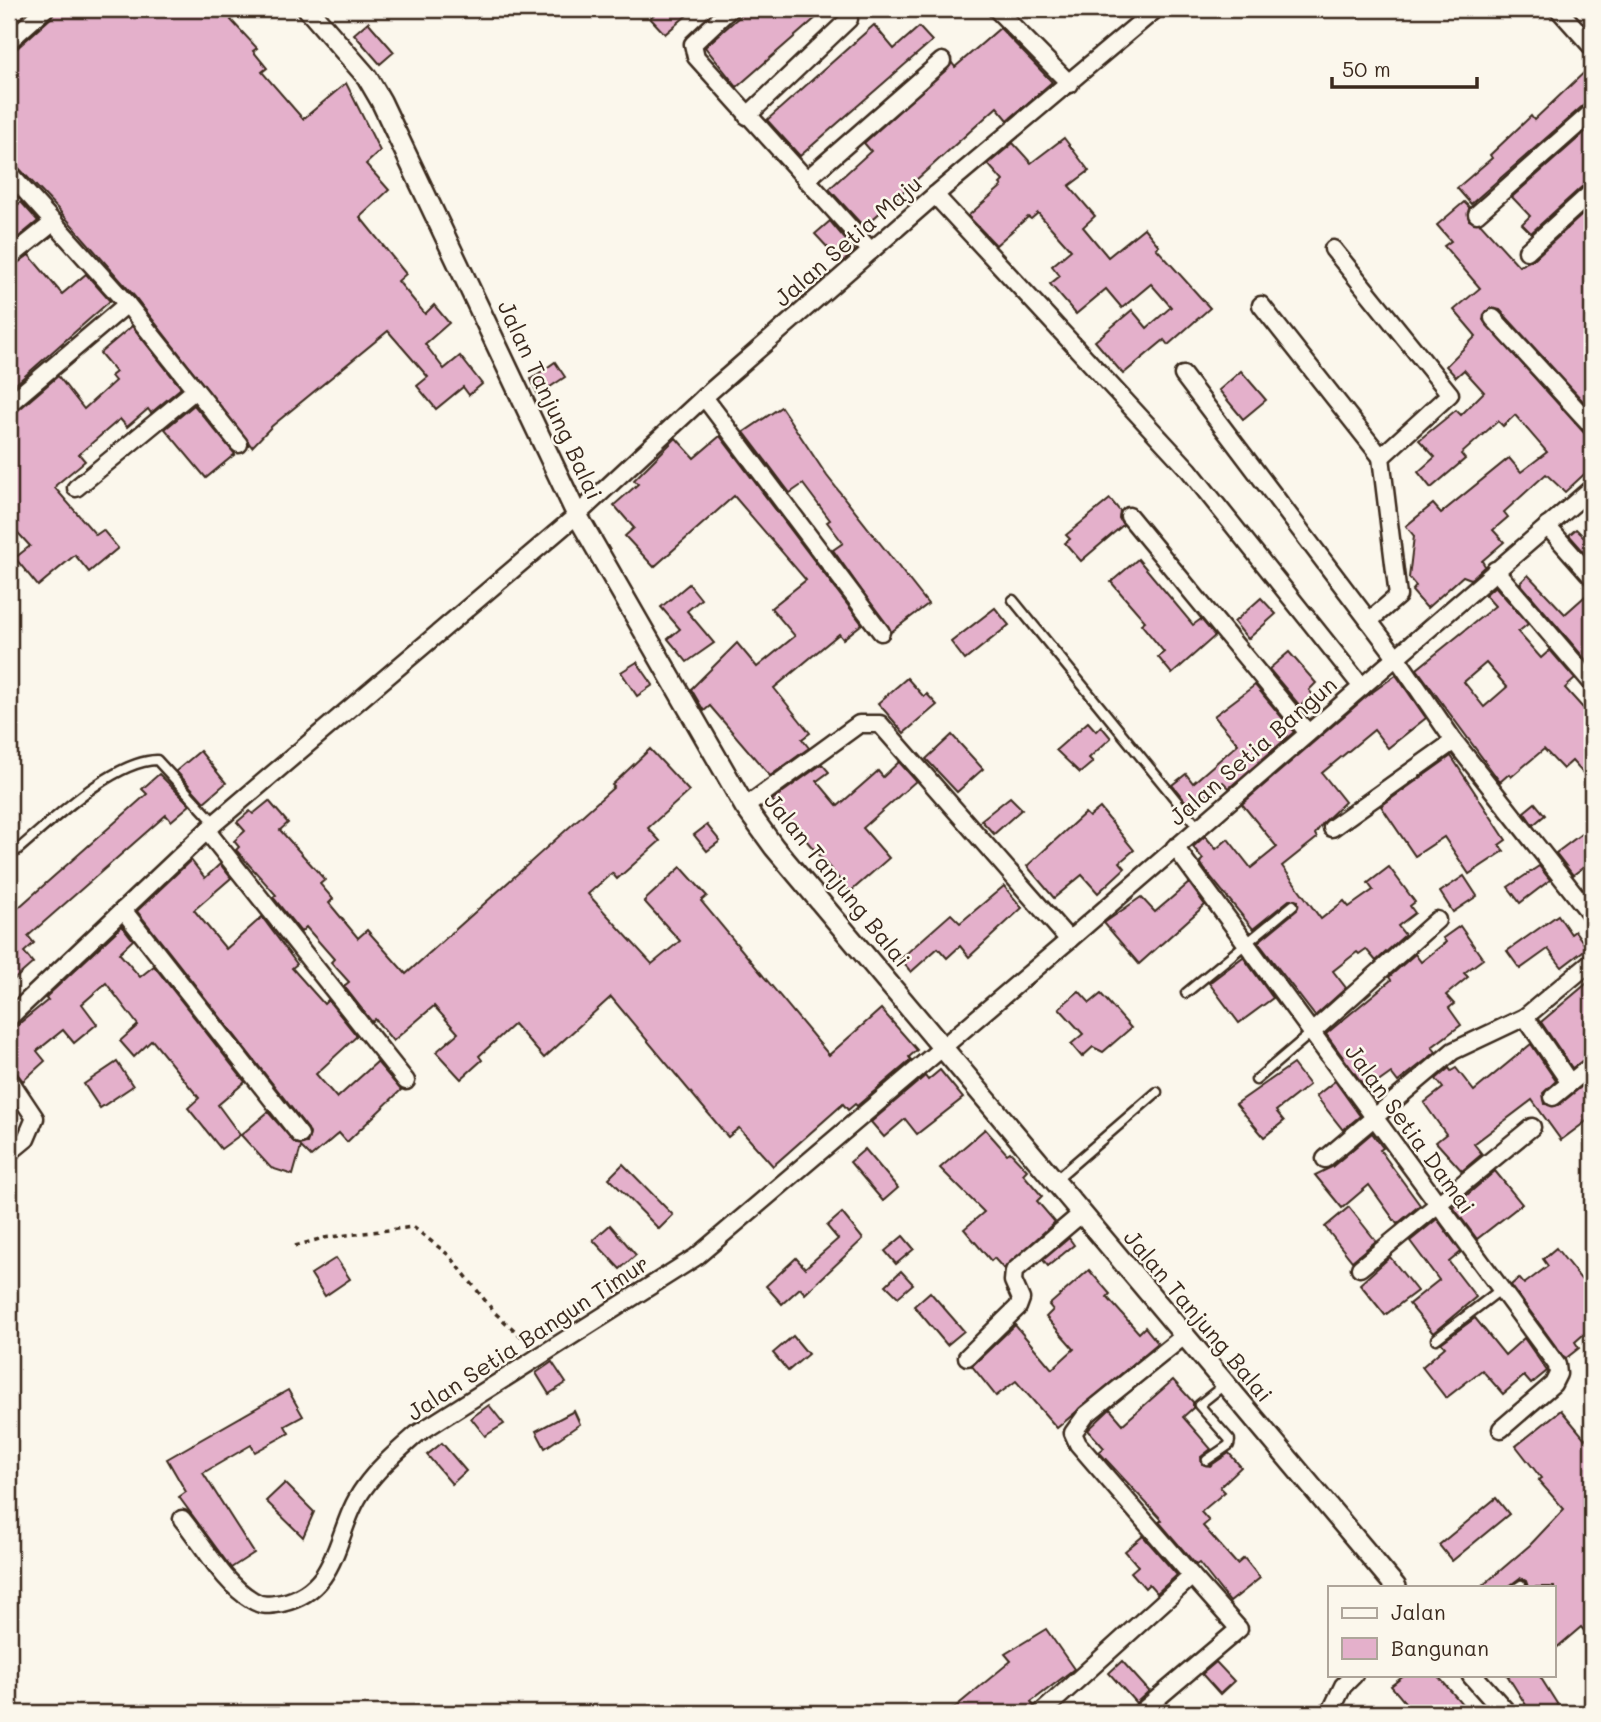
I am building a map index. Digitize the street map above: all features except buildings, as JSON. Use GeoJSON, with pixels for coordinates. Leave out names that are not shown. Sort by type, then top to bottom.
{"type":"FeatureCollection","features":[{"type":"Feature","properties":{"kind":"street"},"geometry":{"type":"LineString","coordinates":[[9,41],[45,9]]}},
{"type":"Feature","properties":{"kind":"street","name":"Jalan Tanjung Balai"},"geometry":{"type":"LineString","coordinates":[[308,9],[367,77],[381,101],[578,515],[744,807],[774,848],[1080,1215],[1395,1586]]}},
{"type":"Feature","properties":{"kind":"street"},"geometry":{"type":"LineString","coordinates":[[730,9],[700,35],[693,51],[747,116],[871,251]]}},
{"type":"Feature","properties":{"kind":"street"},"geometry":{"type":"LineString","coordinates":[[996,9],[1070,84]]}},
{"type":"Feature","properties":{"kind":"street","name":"Jalan Setia Maju"},"geometry":{"type":"LineString","coordinates":[[9,1018],[211,827],[578,515],[704,397],[935,195],[1156,9]]}},
{"type":"Feature","properties":{"kind":"street"},"geometry":{"type":"LineString","coordinates":[[1558,9],[1592,47]]}},
{"type":"Feature","properties":{"kind":"street"},"geometry":{"type":"LineString","coordinates":[[747,116],[849,19]]}},
{"type":"Feature","properties":{"kind":"street"},"geometry":{"type":"LineString","coordinates":[[806,180],[942,61]]}},
{"type":"Feature","properties":{"kind":"street"},"geometry":{"type":"LineString","coordinates":[[1476,215],[1592,112]]}},
{"type":"Feature","properties":{"kind":"street"},"geometry":{"type":"LineString","coordinates":[[9,173],[127,304],[239,444]]}},
{"type":"Feature","properties":{"kind":"street"},"geometry":{"type":"LineString","coordinates":[[1527,251],[1592,192]]}},
{"type":"Feature","properties":{"kind":"street"},"geometry":{"type":"LineString","coordinates":[[935,195],[1189,470],[1362,687]]}},
{"type":"Feature","properties":{"kind":"street"},"geometry":{"type":"LineString","coordinates":[[9,258],[54,222]]}},
{"type":"Feature","properties":{"kind":"street"},"geometry":{"type":"LineString","coordinates":[[1333,249],[1450,394],[1381,457]]}},
{"type":"Feature","properties":{"kind":"street"},"geometry":{"type":"LineString","coordinates":[[9,404],[127,304]]}},
{"type":"Feature","properties":{"kind":"street"},"geometry":{"type":"LineString","coordinates":[[1261,304],[1381,457],[1398,596],[1369,621]]}},
{"type":"Feature","properties":{"kind":"street"},"geometry":{"type":"LineString","coordinates":[[1493,318],[1592,426]]}},
{"type":"Feature","properties":{"kind":"street"},"geometry":{"type":"LineString","coordinates":[[1183,375],[1397,658],[1454,741],[1592,916]]}},
{"type":"Feature","properties":{"kind":"street"},"geometry":{"type":"LineString","coordinates":[[76,488],[194,391]]}},
{"type":"Feature","properties":{"kind":"street"},"geometry":{"type":"LineString","coordinates":[[704,397],[881,632]]}},
{"type":"Feature","properties":{"kind":"street","name":"Jalan Setia Bangun"},"geometry":{"type":"LineString","coordinates":[[942,1047],[1592,488]]}},
{"type":"Feature","properties":{"kind":"street"},"geometry":{"type":"LineString","coordinates":[[1129,516],[1308,733]]}},
{"type":"Feature","properties":{"kind":"street"},"geometry":{"type":"LineString","coordinates":[[1547,526],[1592,577]]}},
{"type":"Feature","properties":{"kind":"street"},"geometry":{"type":"LineString","coordinates":[[1495,570],[1592,683]]}},
{"type":"Feature","properties":{"kind":"street"},"geometry":{"type":"LineString","coordinates":[[744,807],[859,724],[880,724],[1069,940]]}},
{"type":"Feature","properties":{"kind":"street"},"geometry":{"type":"LineString","coordinates":[[1332,828],[1454,741]]}},
{"type":"Feature","properties":{"kind":"street"},"geometry":{"type":"LineString","coordinates":[[211,827],[406,1081]]}},
{"type":"Feature","properties":{"kind":"street","name":"Jalan Setia Damai"},"geometry":{"type":"LineString","coordinates":[[1175,847],[1245,946],[1552,1357],[1558,1374],[1553,1384],[1501,1429]]}},
{"type":"Feature","properties":{"kind":"street"},"geometry":{"type":"LineString","coordinates":[[123,910],[300,1135]]}},
{"type":"Feature","properties":{"kind":"street"},"geometry":{"type":"LineString","coordinates":[[1311,1033],[1437,920]]}},
{"type":"Feature","properties":{"kind":"street"},"geometry":{"type":"LineString","coordinates":[[1325,1159],[1453,1051],[1525,1017],[1592,961]]}},
{"type":"Feature","properties":{"kind":"street"},"geometry":{"type":"LineString","coordinates":[[1525,1017],[1570,1083]]}},
{"type":"Feature","properties":{"kind":"street","name":"Jalan Setia Bangun Timur"},"geometry":{"type":"LineString","coordinates":[[183,1519],[230,1581],[250,1599],[265,1606],[307,1595],[318,1584],[339,1548],[348,1515],[364,1488],[390,1458],[417,1434],[696,1256],[942,1047]]}},
{"type":"Feature","properties":{"kind":"street"},"geometry":{"type":"LineString","coordinates":[[1553,1097],[1592,1065]]}},
{"type":"Feature","properties":{"kind":"street"},"geometry":{"type":"LineString","coordinates":[[9,1079],[35,1118],[26,1139],[9,1153]]}},
{"type":"Feature","properties":{"kind":"street"},"geometry":{"type":"LineString","coordinates":[[1360,1268],[1532,1127]]}},
{"type":"Feature","properties":{"kind":"street"},"geometry":{"type":"LineString","coordinates":[[967,1357],[1018,1307],[1021,1299],[1013,1281],[1014,1271],[1080,1215]]}},
{"type":"Feature","properties":{"kind":"street"},"geometry":{"type":"LineString","coordinates":[[1140,1713],[1239,1629],[1078,1444],[1073,1433],[1086,1415],[1184,1336]]}},
{"type":"Feature","properties":{"kind":"street"},"geometry":{"type":"LineString","coordinates":[[1041,1713],[1192,1576]]}},
{"type":"Feature","properties":{"kind":"street"},"geometry":{"type":"LineString","coordinates":[[1330,1713],[1343,1686],[1353,1676]]}},
{"type":"Feature","properties":{"kind":"street"},"geometry":{"type":"LineString","coordinates":[[1473,1676],[1506,1713]]}},
{"type":"Feature","properties":{"kind":"lane"},"geometry":{"type":"LineString","coordinates":[[1013,600],[1198,827]]}},
{"type":"Feature","properties":{"kind":"lane"},"geometry":{"type":"LineString","coordinates":[[9,856],[106,778],[124,767],[144,761],[158,760],[211,827]]}},
{"type":"Feature","properties":{"kind":"lane"},"geometry":{"type":"LineString","coordinates":[[1186,993],[1293,905]]}},
{"type":"Feature","properties":{"kind":"lane"},"geometry":{"type":"LineString","coordinates":[[1256,1080],[1311,1033]]}},
{"type":"Feature","properties":{"kind":"lane"},"geometry":{"type":"LineString","coordinates":[[1054,1181],[1157,1092]]}},
{"type":"Feature","properties":{"kind":"lane"},"geometry":{"type":"LineString","coordinates":[[1436,1339],[1500,1290]]}},
{"type":"Feature","properties":{"kind":"lane"},"geometry":{"type":"LineString","coordinates":[[1207,1460],[1229,1445],[1230,1440],[1199,1405],[1224,1385]]}},
{"type":"Feature","properties":{"kind":"path"},"geometry":{"type":"LineString","coordinates":[[295,1246],[323,1238],[413,1227],[450,1256],[495,1313],[542,1354]]}}]}
